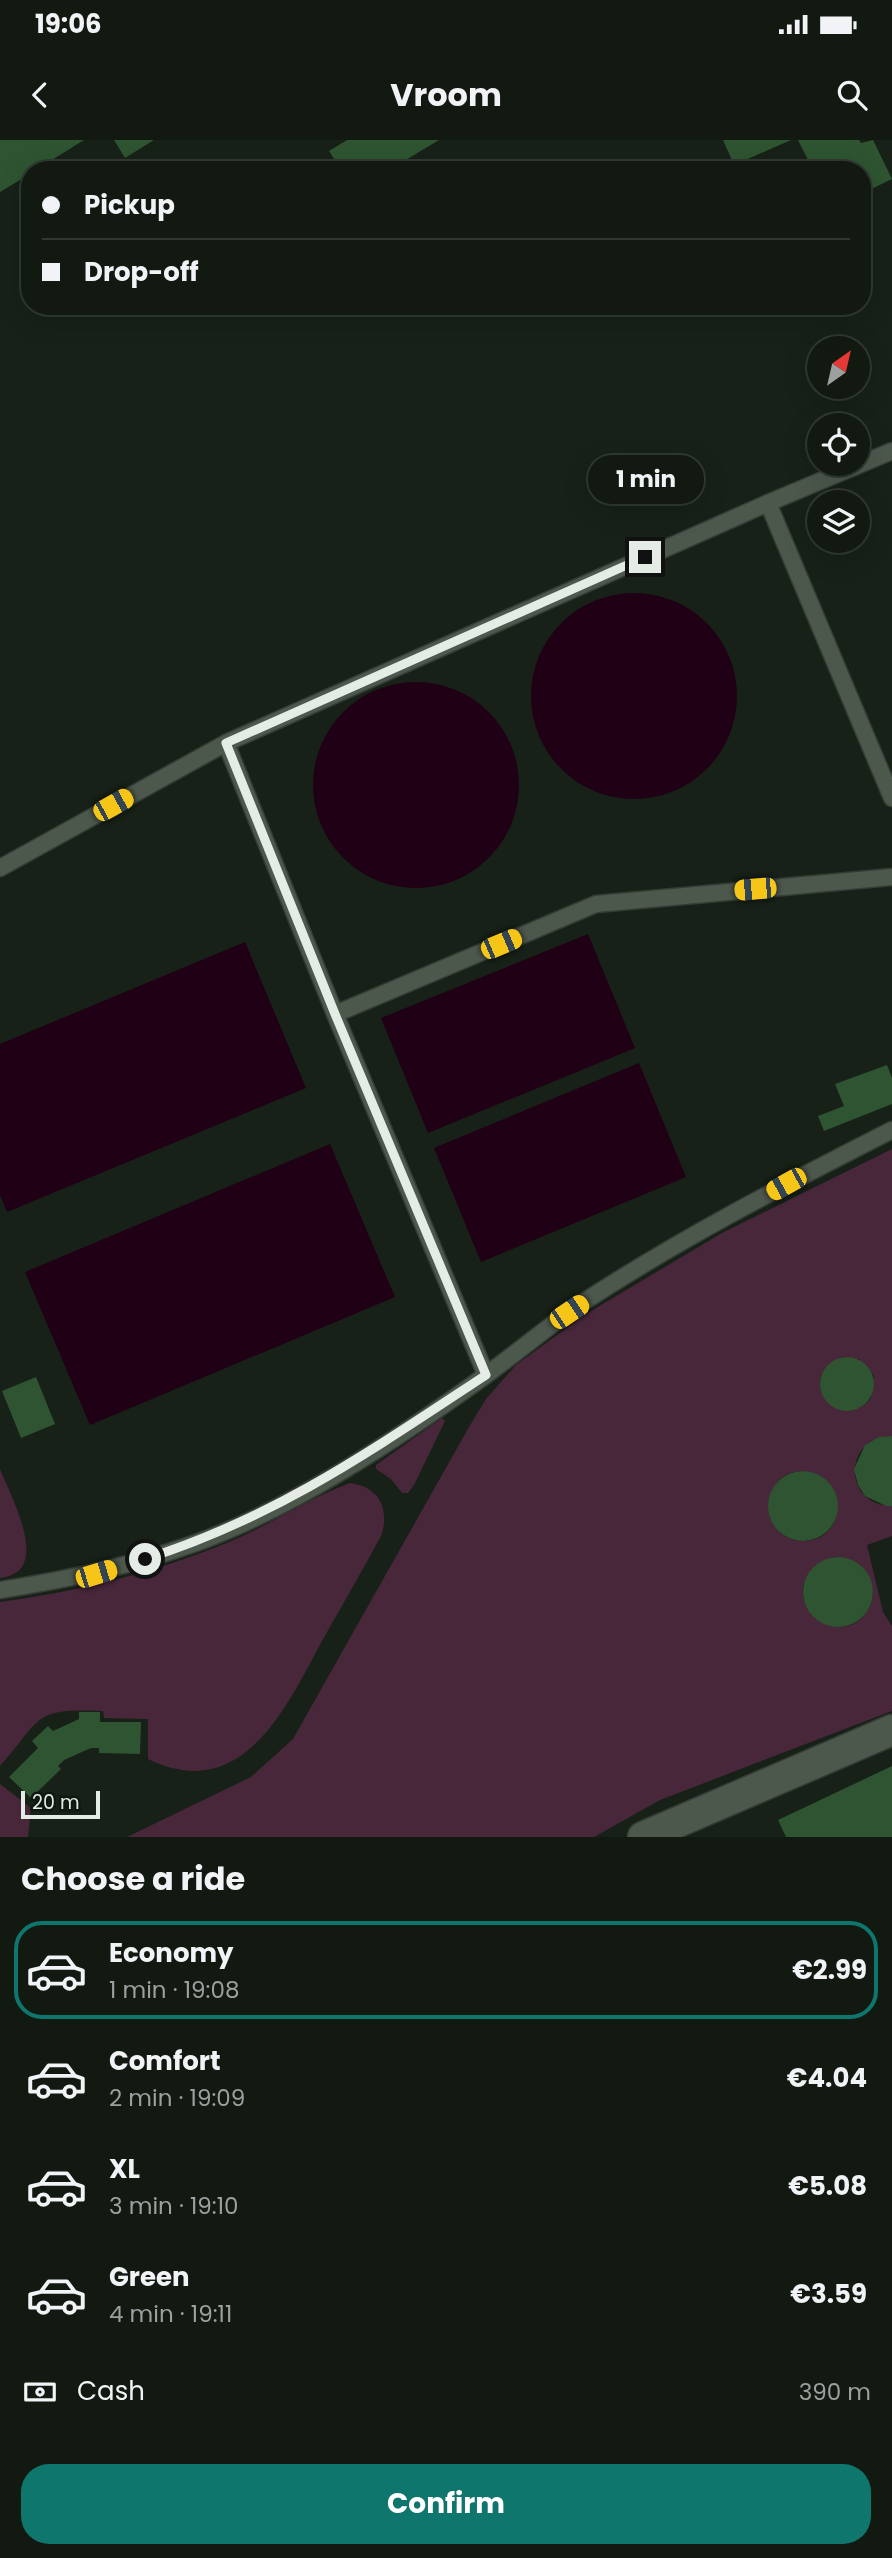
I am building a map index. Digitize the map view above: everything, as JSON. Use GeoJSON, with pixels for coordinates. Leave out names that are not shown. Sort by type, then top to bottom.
{"type":"FeatureCollection","features":[{"type":"Feature","properties":{"kind":"street"},"geometry":{"type":"LineString","coordinates":[[643,1837],[892,1730]]}},
{"type":"Feature","properties":{"kind":"lane"},"geometry":{"type":"LineString","coordinates":[[0,868],[226,743],[768,503],[892,451]]}},
{"type":"Feature","properties":{"kind":"lane"},"geometry":{"type":"LineString","coordinates":[[768,503],[892,797]]}},
{"type":"Feature","properties":{"kind":"lane"},"geometry":{"type":"LineString","coordinates":[[226,743],[335,1014],[486,1375]]}},
{"type":"Feature","properties":{"kind":"lane"},"geometry":{"type":"LineString","coordinates":[[335,1014],[596,904],[892,877]]}},
{"type":"Feature","properties":{"kind":"lane"},"geometry":{"type":"LineString","coordinates":[[0,1590],[96,1574],[191,1545],[232,1528],[351,1465],[486,1375],[573,1309],[786,1184],[892,1129]]}},
{"type":"Feature","properties":{"kind":"shaded area"},"geometry":{"type":"Polygon","coordinates":[[[634,593],[673,601],[691,610],[707,623],[720,639],[729,657],[737,696],[729,735],[720,753],[707,769],[691,782],[673,791],[634,799],[595,791],[577,782],[561,769],[548,753],[539,735],[531,696],[539,657],[548,639],[561,623],[577,610],[595,601],[634,593]]]}},
{"type":"Feature","properties":{"kind":"shaded area"},"geometry":{"type":"Polygon","coordinates":[[[416,682],[455,690],[473,699],[489,712],[502,728],[511,746],[519,785],[511,824],[502,842],[489,858],[473,871],[455,880],[416,888],[377,880],[359,871],[343,858],[330,842],[321,824],[313,785],[321,746],[330,728],[343,712],[359,699],[377,690],[416,682]]]}},
{"type":"Feature","properties":{"kind":"shaded area"},"geometry":{"type":"Polygon","coordinates":[[[588,934],[635,1048],[428,1133],[381,1018],[588,934]]]}},
{"type":"Feature","properties":{"kind":"shaded area"},"geometry":{"type":"Polygon","coordinates":[[[245,942],[306,1088],[7,1212],[0,1195],[0,1044],[245,942]]]}},
{"type":"Feature","properties":{"kind":"shaded area"},"geometry":{"type":"Polygon","coordinates":[[[639,1063],[686,1177],[481,1262],[434,1148],[639,1063]]]}},
{"type":"Feature","properties":{"kind":"shaded area"},"geometry":{"type":"Polygon","coordinates":[[[330,1144],[395,1297],[90,1425],[25,1272],[330,1144]]]}},
{"type":"Feature","properties":{"kind":"shaded area"},"geometry":{"type":"Polygon","coordinates":[[[892,1149],[892,1436],[876,1439],[864,1447],[857,1459],[855,1471],[857,1484],[864,1495],[876,1503],[892,1506],[892,1536],[867,1545],[883,1612],[892,1626],[892,1711],[660,1800],[594,1837],[127,1837],[251,1777],[293,1739],[469,1427],[486,1399],[516,1365],[586,1314],[722,1233],[892,1149]],[[843,1357],[828,1365],[821,1376],[821,1388],[834,1407],[846,1411],[858,1408],[871,1398],[874,1376],[859,1359],[843,1357]],[[803,1471],[788,1474],[778,1482],[771,1493],[771,1518],[777,1529],[788,1537],[802,1541],[817,1539],[828,1531],[834,1521],[837,1509],[835,1496],[829,1485],[818,1476],[803,1471]],[[838,1557],[826,1560],[810,1572],[803,1587],[804,1600],[810,1612],[820,1621],[833,1626],[846,1626],[859,1620],[869,1608],[873,1597],[872,1587],[862,1567],[838,1557]]]}},
{"type":"Feature","properties":{"kind":"shaded area"},"geometry":{"type":"Polygon","coordinates":[[[442,1418],[445,1421],[414,1485],[408,1493],[402,1493],[391,1479],[376,1469],[376,1465],[442,1418]]]}},
{"type":"Feature","properties":{"kind":"shaded area"},"geometry":{"type":"Polygon","coordinates":[[[0,1469],[19,1514],[26,1548],[24,1563],[16,1573],[0,1578],[0,1469]]]}},
{"type":"Feature","properties":{"kind":"shaded area"},"geometry":{"type":"Polygon","coordinates":[[[350,1483],[368,1489],[380,1500],[384,1515],[382,1534],[293,1694],[257,1742],[235,1760],[210,1769],[181,1770],[148,1759],[148,1719],[104,1718],[103,1711],[80,1711],[50,1714],[41,1719],[0,1766],[0,1602],[86,1587],[169,1564],[240,1537],[350,1483]]]}},
{"type":"Feature","properties":{"kind":"shaded area"},"geometry":{"type":"Polygon","coordinates":[[[0,1784],[31,1808],[28,1837],[0,1837],[0,1784]]]}},
{"type":"Feature","properties":{"kind":"building"},"geometry":{"type":"Polygon","coordinates":[[[0,140],[84,140],[50,161],[21,161],[21,179],[0,192],[0,140]]]}},
{"type":"Feature","properties":{"kind":"building"},"geometry":{"type":"Polygon","coordinates":[[[114,140],[154,140],[125,158],[114,140]]]}},
{"type":"Feature","properties":{"kind":"building"},"geometry":{"type":"Polygon","coordinates":[[[347,140],[439,140],[404,161],[335,161],[329,151],[347,140]]]}},
{"type":"Feature","properties":{"kind":"building"},"geometry":{"type":"Polygon","coordinates":[[[723,140],[791,140],[743,161],[732,161],[723,140]]]}},
{"type":"Feature","properties":{"kind":"building"},"geometry":{"type":"Polygon","coordinates":[[[798,140],[859,140],[861,143],[873,140],[892,179],[871,189],[871,161],[808,161],[798,140]]]}},
{"type":"Feature","properties":{"kind":"building"},"geometry":{"type":"Polygon","coordinates":[[[887,1065],[892,1078],[892,1104],[824,1131],[818,1116],[844,1106],[835,1084],[887,1065]]]}},
{"type":"Feature","properties":{"kind":"building"},"geometry":{"type":"Polygon","coordinates":[[[847,1357],[866,1365],[874,1384],[866,1403],[847,1411],[828,1403],[820,1384],[828,1365],[847,1357]]]}},
{"type":"Feature","properties":{"kind":"building"},"geometry":{"type":"Polygon","coordinates":[[[36,1377],[55,1424],[21,1438],[2,1391],[36,1377]]]}},
{"type":"Feature","properties":{"kind":"building"},"geometry":{"type":"Polygon","coordinates":[[[892,1436],[892,1506],[886,1506],[865,1496],[858,1485],[854,1469],[865,1445],[879,1437],[892,1436]]]}},
{"type":"Feature","properties":{"kind":"building"},"geometry":{"type":"Polygon","coordinates":[[[803,1471],[828,1481],[838,1506],[828,1531],[803,1541],[778,1531],[768,1506],[778,1481],[803,1471]]]}},
{"type":"Feature","properties":{"kind":"building"},"geometry":{"type":"Polygon","coordinates":[[[838,1557],[863,1567],[873,1592],[863,1617],[838,1627],[813,1617],[803,1592],[813,1567],[838,1557]]]}},
{"type":"Feature","properties":{"kind":"building"},"geometry":{"type":"Polygon","coordinates":[[[79,1712],[100,1712],[100,1722],[141,1722],[140,1754],[99,1753],[99,1748],[91,1748],[64,1760],[58,1766],[61,1769],[31,1798],[9,1777],[38,1748],[32,1741],[48,1726],[53,1731],[79,1719],[79,1712]]]}},
{"type":"Feature","properties":{"kind":"building"},"geometry":{"type":"Polygon","coordinates":[[[892,1766],[892,1837],[786,1837],[778,1820],[892,1766]]]}},
{"type":"Feature","properties":{"kind":"route"},"geometry":{"type":"LineString","coordinates":[[145,1559],[191,1545],[269,1511],[351,1465],[486,1375],[335,1014],[226,743],[645,557]]}}]}
